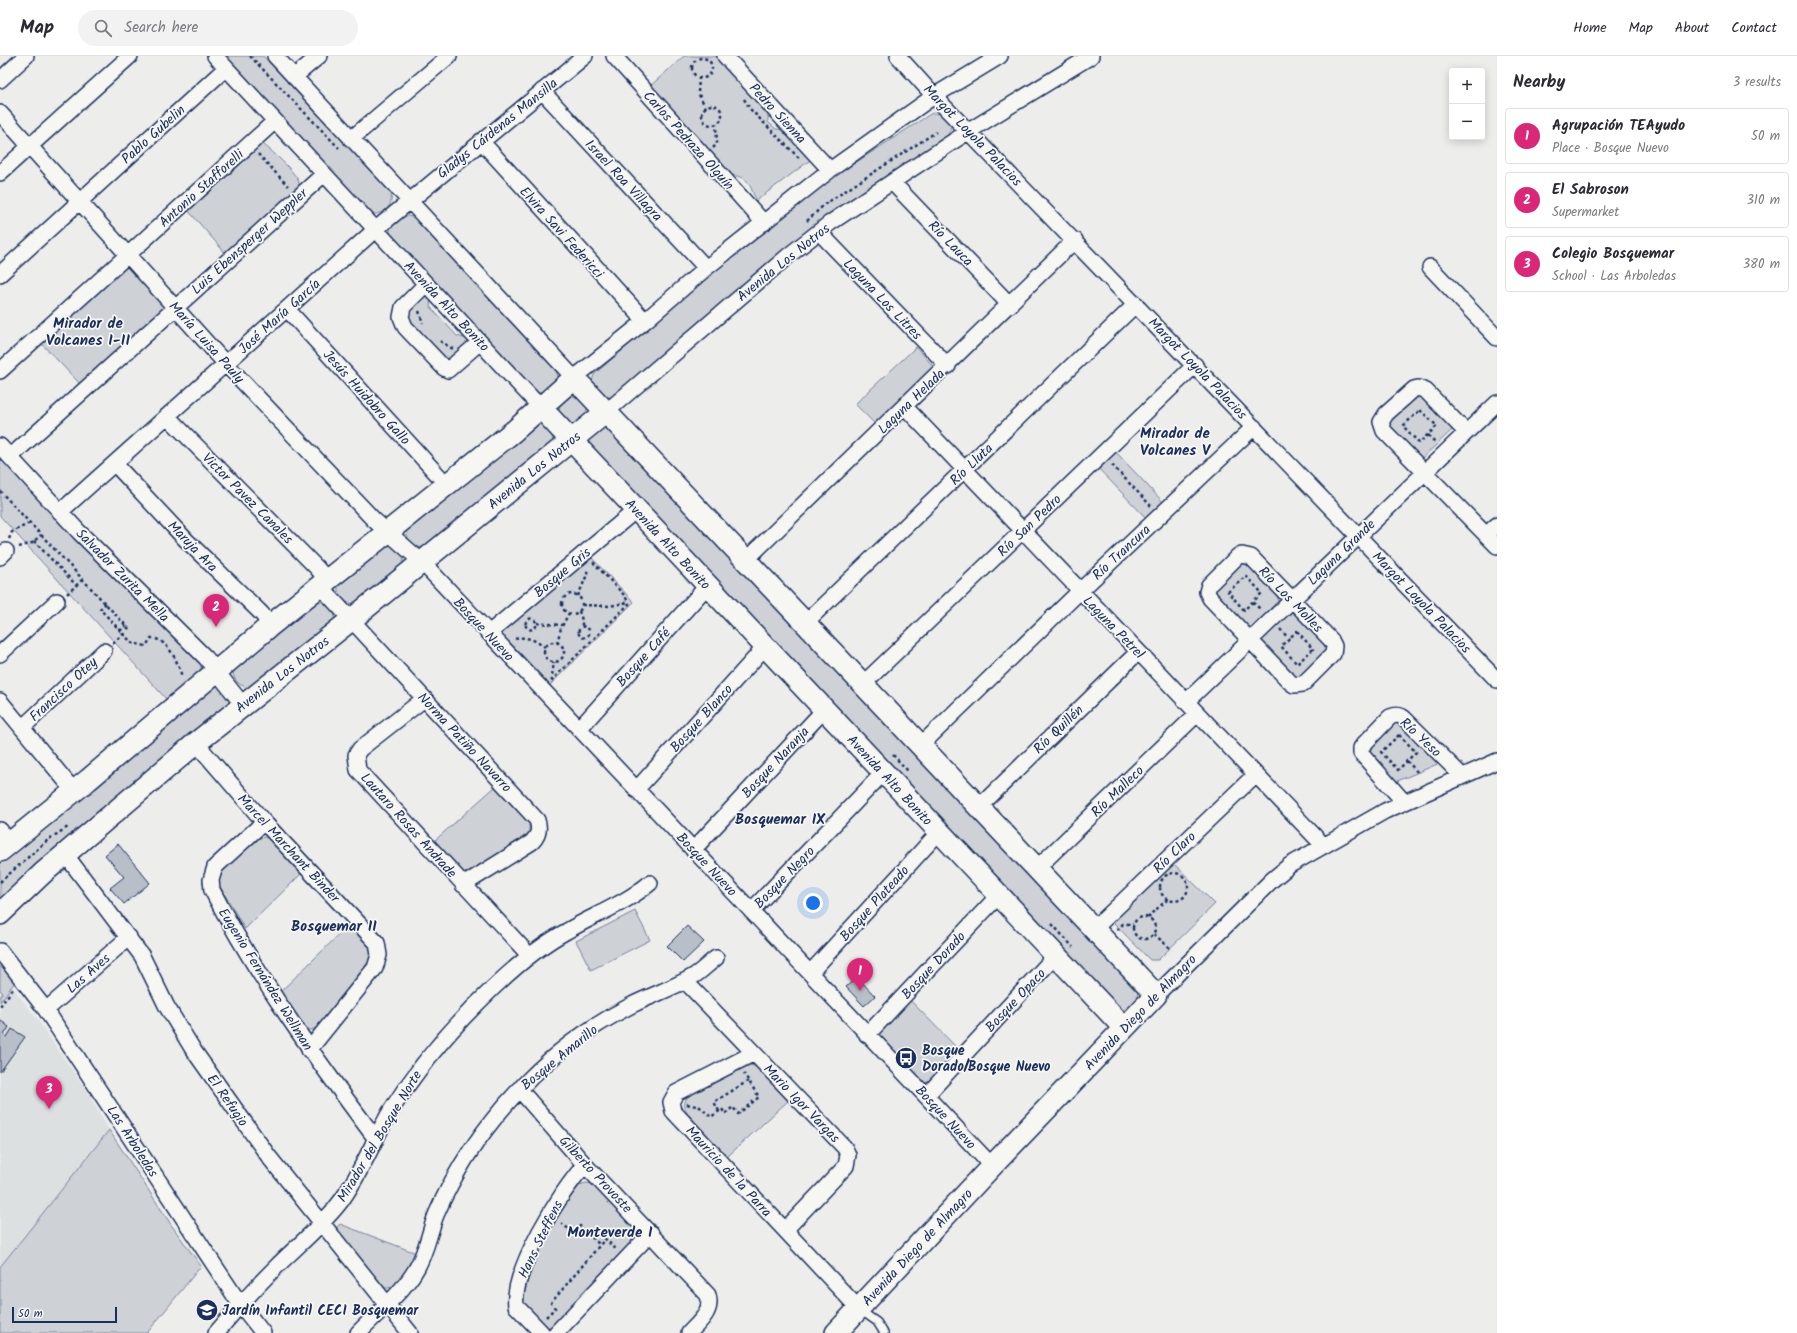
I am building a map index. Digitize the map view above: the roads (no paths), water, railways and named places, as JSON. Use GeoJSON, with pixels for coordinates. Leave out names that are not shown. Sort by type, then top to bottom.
{"type":"FeatureCollection","features":[{"type":"Feature","properties":{"kind":"street"},"geometry":{"type":"LineString","coordinates":[[0,80],[26,56]]}},
{"type":"Feature","properties":{"kind":"street"},"geometry":{"type":"LineString","coordinates":[[0,173],[130,56]]}},
{"type":"Feature","properties":{"kind":"street","name":"Avenida Alto Bonito"},"geometry":{"type":"LineString","coordinates":[[215,56],[571,441],[1124,1028]]}},
{"type":"Feature","properties":{"kind":"street"},"geometry":{"type":"LineString","coordinates":[[275,56],[574,378],[1156,995]]}},
{"type":"Feature","properties":{"kind":"street"},"geometry":{"type":"LineString","coordinates":[[294,77],[319,56]]}},
{"type":"Feature","properties":{"kind":"street"},"geometry":{"type":"LineString","coordinates":[[351,139],[449,56]]}},
{"type":"Feature","properties":{"kind":"street","name":"Gladys Cárdenas Mansilla"},"geometry":{"type":"LineString","coordinates":[[409,201],[585,56]]}},
{"type":"Feature","properties":{"kind":"street","name":"Carlos Pedraza Olguín"},"geometry":{"type":"LineString","coordinates":[[614,56],[764,223]]}},
{"type":"Feature","properties":{"kind":"street","name":"Pedro Sienna"},"geometry":{"type":"LineString","coordinates":[[725,56],[830,170]]}},
{"type":"Feature","properties":{"kind":"street","name":"Margot Loyola Palacios"},"geometry":{"type":"LineString","coordinates":[[898,56],[934,96],[1075,240],[1497,680]]}},
{"type":"Feature","properties":{"kind":"street"},"geometry":{"type":"LineString","coordinates":[[3,841],[74,791],[323,583],[447,485],[541,408],[574,378],[645,321],[706,268],[830,170],[934,96],[1000,56]]}},
{"type":"Feature","properties":{"kind":"street","name":"Avenida Los Notros"},"geometry":{"type":"LineString","coordinates":[[0,914],[32,882],[196,743],[351,620],[571,441],[788,256],[819,232],[969,131],[1091,56]]}},
{"type":"Feature","properties":{"kind":"street","name":"Pablo Gubelin"},"geometry":{"type":"LineString","coordinates":[[0,274],[226,68]]}},
{"type":"Feature","properties":{"kind":"street","name":"Israel Roa Villagra"},"geometry":{"type":"LineString","coordinates":[[542,91],[706,268]]}},
{"type":"Feature","properties":{"kind":"street","name":"María Luisa Pauly"},"geometry":{"type":"LineString","coordinates":[[0,113],[225,363],[374,520],[422,562]]}},
{"type":"Feature","properties":{"kind":"street","name":"Antonio Stafforelli"},"geometry":{"type":"LineString","coordinates":[[0,371],[274,121]]}},
{"type":"Feature","properties":{"kind":"street","name":"Elvira Savi Federicci"},"geometry":{"type":"LineString","coordinates":[[481,141],[645,321]]}},
{"type":"Feature","properties":{"kind":"street","name":"Luis Ebensperger Weppler"},"geometry":{"type":"LineString","coordinates":[[5,452],[175,307],[324,174]]}},
{"type":"Feature","properties":{"kind":"street","name":"Río Lauca"},"geometry":{"type":"LineString","coordinates":[[892,182],[1010,305]]}},
{"type":"Feature","properties":{"kind":"street","name":"José María García"},"geometry":{"type":"LineString","coordinates":[[60,512],[115,464],[225,363],[409,201]]}},
{"type":"Feature","properties":{"kind":"street","name":"Laguna Los Litres"},"geometry":{"type":"LineString","coordinates":[[819,232],[948,366]]}},
{"type":"Feature","properties":{"kind":"street","name":"Laguna Helada"},"geometry":{"type":"LineString","coordinates":[[746,560],[948,366],[1075,240]]}},
{"type":"Feature","properties":{"kind":"street"},"geometry":{"type":"LineString","coordinates":[[1430,267],[1497,338]]}},
{"type":"Feature","properties":{"kind":"street"},"geometry":{"type":"LineString","coordinates":[[426,284],[403,307],[401,317],[405,327],[444,368],[448,370],[480,342]]}},
{"type":"Feature","properties":{"kind":"street","name":"Río Lluta"},"geometry":{"type":"LineString","coordinates":[[805,623],[1136,304]]}},
{"type":"Feature","properties":{"kind":"street","name":"Jesús Huidobro Gallo"},"geometry":{"type":"LineString","coordinates":[[287,309],[447,485]]}},
{"type":"Feature","properties":{"kind":"street","name":"Río San Pedro"},"geometry":{"type":"LineString","coordinates":[[863,684],[1195,366]]}},
{"type":"Feature","properties":{"kind":"street"},"geometry":{"type":"LineString","coordinates":[[1466,432],[1426,391],[1423,390],[1414,389],[1386,414],[1381,422],[1384,431],[1425,472],[1492,530],[1497,546]]}},
{"type":"Feature","properties":{"kind":"street","name":"Laguna Grande"},"geometry":{"type":"LineString","coordinates":[[1186,702],[1497,403]]}},
{"type":"Feature","properties":{"kind":"street","name":"Laguna Petrel"},"geometry":{"type":"LineString","coordinates":[[905,407],[1324,846]]}},
{"type":"Feature","properties":{"kind":"street","name":"Victor Pavez Canales"},"geometry":{"type":"LineString","coordinates":[[167,416],[317,568],[323,583]]}},
{"type":"Feature","properties":{"kind":"street","name":"Río Trancura"},"geometry":{"type":"LineString","coordinates":[[921,745],[1080,591],[1254,427]]}},
{"type":"Feature","properties":{"kind":"street","name":"Salvador Zurita Mella"},"geometry":{"type":"LineString","coordinates":[[5,452],[60,512],[189,640],[243,705]]}},
{"type":"Feature","properties":{"kind":"street","name":"Maruja Ara"},"geometry":{"type":"LineString","coordinates":[[115,464],[186,540],[261,613],[271,626]]}},
{"type":"Feature","properties":{"kind":"street","name":"Bosque Gris"},"geometry":{"type":"LineString","coordinates":[[489,633],[588,559],[636,510]]}},
{"type":"Feature","properties":{"kind":"street","name":"Río Los Molles"},"geometry":{"type":"LineString","coordinates":[[1242,554],[1251,557],[1292,600],[1331,640],[1334,646],[1333,654],[1302,684],[1294,685],[1250,641],[1210,598],[1207,592],[1210,586],[1238,556],[1242,554]]}},
{"type":"Feature","properties":{"kind":"street","name":"Bosque Nuevo"},"geometry":{"type":"LineString","coordinates":[[422,562],[992,1166]]}},
{"type":"Feature","properties":{"kind":"street","name":"Norma Patiño Navarro"},"geometry":{"type":"LineString","coordinates":[[323,583],[351,620],[534,816],[539,825],[538,834],[532,842],[463,885]]}},
{"type":"Feature","properties":{"kind":"street","name":"Bosque Café"},"geometry":{"type":"LineString","coordinates":[[579,729],[707,586]]}},
{"type":"Feature","properties":{"kind":"street"},"geometry":{"type":"LineString","coordinates":[[0,654],[62,598]]}},
{"type":"Feature","properties":{"kind":"street","name":"Bosque Blanco"},"geometry":{"type":"LineString","coordinates":[[636,790],[765,647]]}},
{"type":"Feature","properties":{"kind":"street","name":"Francisco Otey"},"geometry":{"type":"LineString","coordinates":[[22,728],[104,651]]}},
{"type":"Feature","properties":{"kind":"street","name":"Río Quillén"},"geometry":{"type":"LineString","coordinates":[[979,807],[1138,652]]}},
{"type":"Feature","properties":{"kind":"street","name":"Lautaro Rosas Andrade"},"geometry":{"type":"LineString","coordinates":[[424,699],[360,750],[356,755],[356,764],[362,774],[529,955]]}},
{"type":"Feature","properties":{"kind":"street"},"geometry":{"type":"LineString","coordinates":[[0,701],[74,791]]}},
{"type":"Feature","properties":{"kind":"street","name":"Bosque Naranja"},"geometry":{"type":"LineString","coordinates":[[693,850],[824,710]]}},
{"type":"Feature","properties":{"kind":"street","name":"Río Malleco"},"geometry":{"type":"LineString","coordinates":[[1037,868],[1197,714]]}},
{"type":"Feature","properties":{"kind":"street","name":"Río Yeso"},"geometry":{"type":"LineString","coordinates":[[1404,802],[1361,753],[1361,748],[1364,744],[1390,718],[1396,715],[1404,718],[1462,776]]}},
{"type":"Feature","properties":{"kind":"street","name":"Marcel Marchant Binder"},"geometry":{"type":"LineString","coordinates":[[196,743],[264,822],[374,938],[378,948],[379,955],[375,968],[309,1050]]}},
{"type":"Feature","properties":{"kind":"street","name":"Avenida Diego de Almagro"},"geometry":{"type":"LineString","coordinates":[[836,1333],[992,1166],[1124,1028],[1276,876],[1290,865],[1404,802],[1497,761]]}},
{"type":"Feature","properties":{"kind":"street","name":"Bosque Negro"},"geometry":{"type":"LineString","coordinates":[[751,911],[883,773]]}},
{"type":"Feature","properties":{"kind":"street","name":"Río Claro"},"geometry":{"type":"LineString","coordinates":[[1094,929],[1255,775]]}},
{"type":"Feature","properties":{"kind":"street","name":"Eugenio Fernández Wellman"},"geometry":{"type":"LineString","coordinates":[[264,822],[215,867],[212,874],[211,886],[260,974],[309,1050],[376,1139]]}},
{"type":"Feature","properties":{"kind":"street","name":"Bosque Plateado"},"geometry":{"type":"LineString","coordinates":[[810,973],[939,832]]}},
{"type":"Feature","properties":{"kind":"street","name":"El Refugio"},"geometry":{"type":"LineString","coordinates":[[65,854],[142,956],[167,1007],[194,1051],[269,1157],[410,1333]]}},
{"type":"Feature","properties":{"kind":"street","name":"Mirador del Bosque Norte"},"geometry":{"type":"LineString","coordinates":[[216,1333],[240,1304],[277,1266],[322,1225],[347,1194],[376,1139],[405,1089],[433,1050],[464,1017],[529,955],[566,931],[629,898],[650,883]]}},
{"type":"Feature","properties":{"kind":"street","name":"Bosque Dorado"},"geometry":{"type":"LineString","coordinates":[[867,1035],[999,895]]}},
{"type":"Feature","properties":{"kind":"street","name":"Las Aves"},"geometry":{"type":"LineString","coordinates":[[46,1010],[129,937]]}},
{"type":"Feature","properties":{"kind":"street","name":"Las Arboledas"},"geometry":{"type":"LineString","coordinates":[[0,951],[22,977],[46,1010],[240,1304],[263,1333]]}},
{"type":"Feature","properties":{"kind":"street","name":"Bosque Opaco"},"geometry":{"type":"LineString","coordinates":[[926,1096],[1056,955]]}},
{"type":"Feature","properties":{"kind":"street","name":"Bosque Amarillo"},"geometry":{"type":"LineString","coordinates":[[358,1333],[415,1271],[422,1260],[436,1216],[462,1164],[495,1116],[519,1089],[558,1054],[601,1023],[632,1005],[685,981],[701,971],[716,958]]}},
{"type":"Feature","properties":{"kind":"street","name":"Mario Igor Vargas"},"geometry":{"type":"LineString","coordinates":[[685,981],[845,1148],[848,1155],[846,1166],[785,1230]]}},
{"type":"Feature","properties":{"kind":"street","name":"Mauricio de la Parra"},"geometry":{"type":"LineString","coordinates":[[754,1053],[676,1093],[671,1102],[675,1114],[859,1309]]}},
{"type":"Feature","properties":{"kind":"street","name":"Gilberto Provoste"},"geometry":{"type":"LineString","coordinates":[[519,1089],[585,1165],[651,1233],[708,1295],[710,1300],[708,1311],[689,1333]]}},
{"type":"Feature","properties":{"kind":"street","name":"Hans Steffens"},"geometry":{"type":"LineString","coordinates":[[539,1330],[516,1306],[515,1299],[522,1272],[550,1214],[564,1192],[585,1165]]}},
{"type":"Feature","properties":{"kind":"street"},"geometry":{"type":"LineString","coordinates":[[556,1333],[651,1233]]}},
{"type":"Feature","properties":{"kind":"lane"},"geometry":{"type":"LineString","coordinates":[[859,1309],[877,1322],[884,1333]]}},
{"type":"Feature","properties":{"kind":"place","name":"El Sabroson"},"geometry":{"type":"Point","coordinates":[216,627]}},
{"type":"Feature","properties":{"kind":"place","name":"Agrupación TEAyudo"},"geometry":{"type":"Point","coordinates":[860,991]}},
{"type":"Feature","properties":{"kind":"place","name":"Bosque Dorado/Bosque Nuevo"},"geometry":{"type":"Point","coordinates":[906,1058]}},
{"type":"Feature","properties":{"kind":"place","name":"Colegio Bosquemar"},"geometry":{"type":"Point","coordinates":[49,1109]}},
{"type":"Feature","properties":{"kind":"place","name":"Jardín Infantil CECI Bosquemar"},"geometry":{"type":"Point","coordinates":[207,1310]}},
{"type":"Feature","properties":{"kind":"district","name":"Mirador de Volcanes I-II"},"geometry":{"type":"Point","coordinates":[88,332]}},
{"type":"Feature","properties":{"kind":"district","name":"Mirador de Volcanes V"},"geometry":{"type":"Point","coordinates":[1175,442]}},
{"type":"Feature","properties":{"kind":"district","name":"Bosquemar IX"},"geometry":{"type":"Point","coordinates":[780,819]}},
{"type":"Feature","properties":{"kind":"district","name":"Bosquemar II"},"geometry":{"type":"Point","coordinates":[334,926]}},
{"type":"Feature","properties":{"kind":"district","name":"Monteverde I"},"geometry":{"type":"Point","coordinates":[610,1232]}}]}
